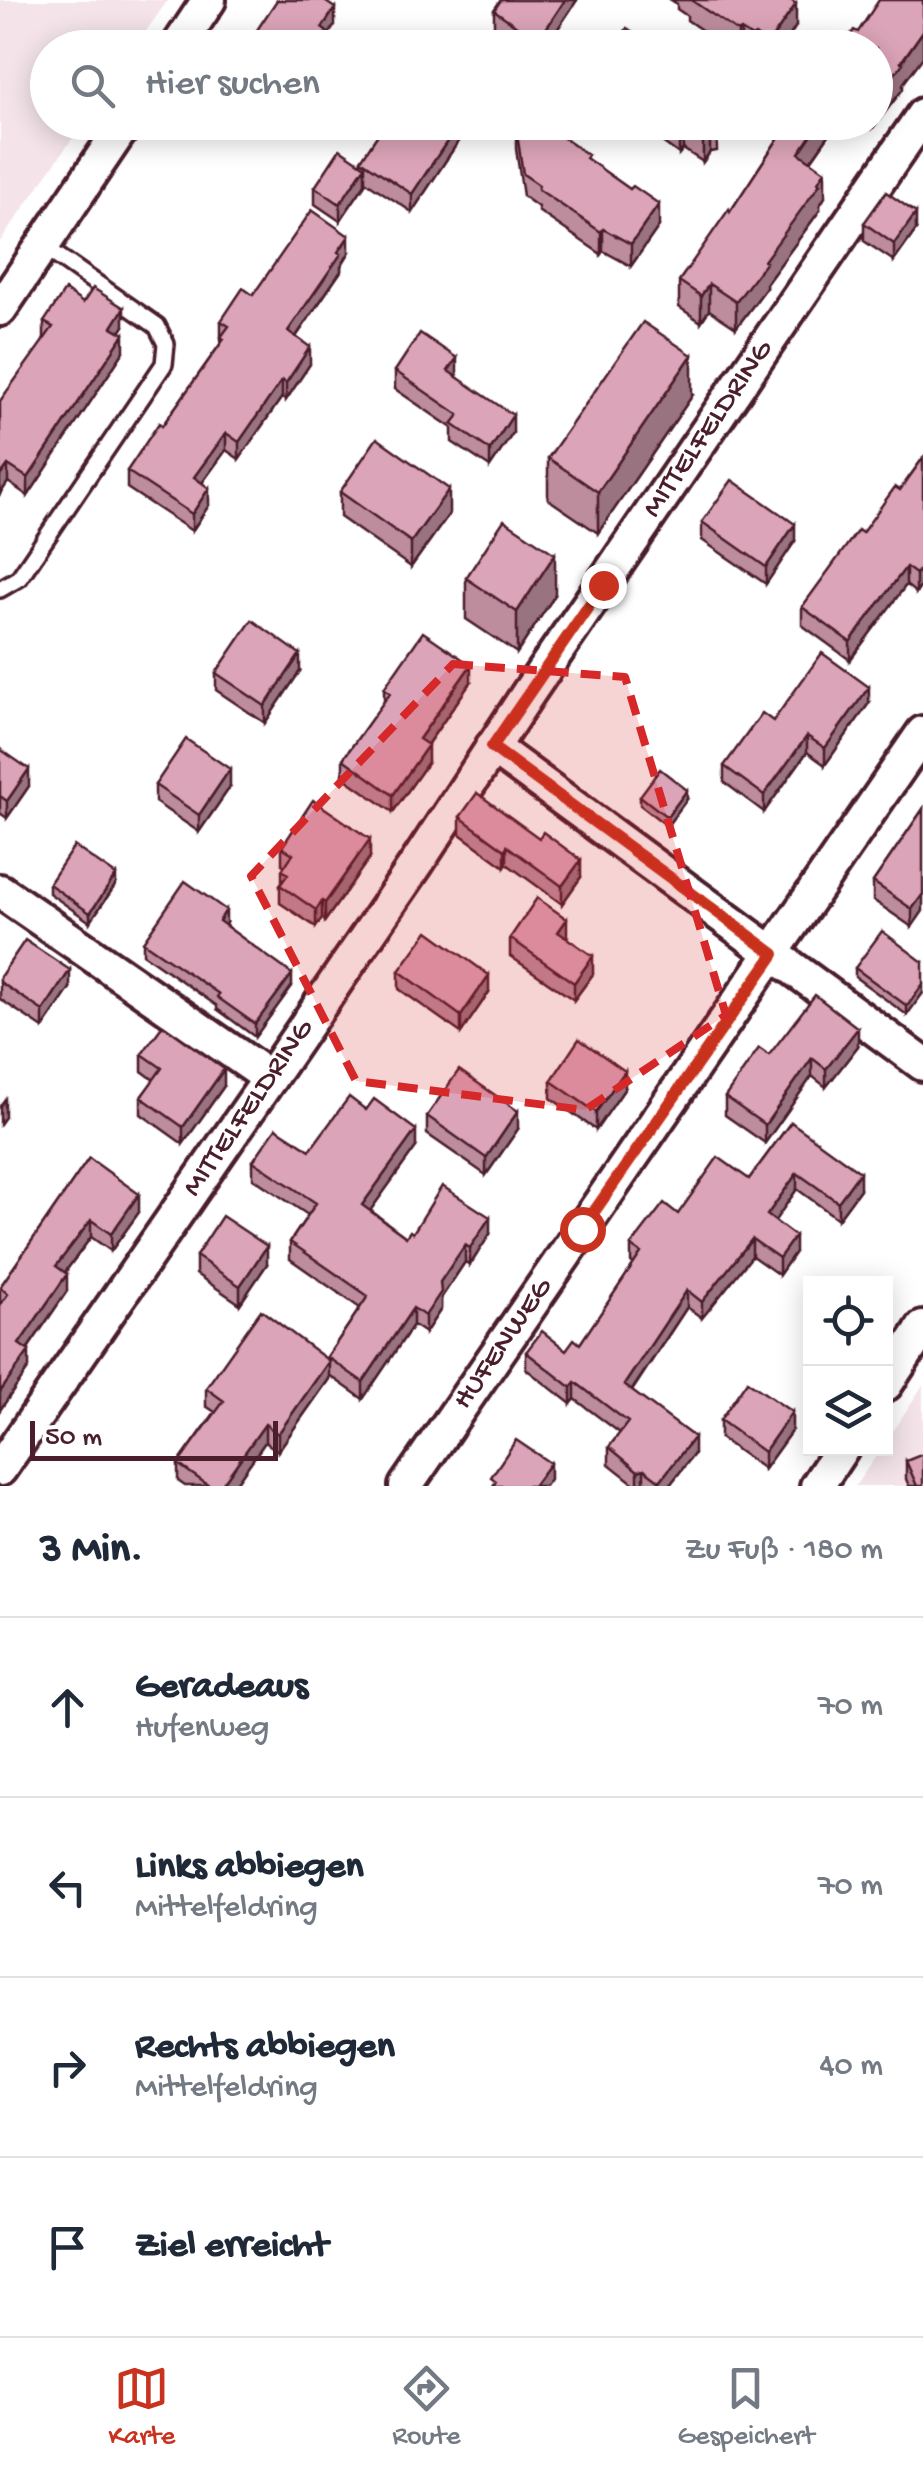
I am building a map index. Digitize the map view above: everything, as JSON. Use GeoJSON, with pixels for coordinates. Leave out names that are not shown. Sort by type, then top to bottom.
{"type":"FeatureCollection","features":[{"type":"Feature","properties":{"kind":"street"},"geometry":{"type":"LineString","coordinates":[[189,30],[209,0]]}},
{"type":"Feature","properties":{"kind":"street","name":"MITTELFELDRING"},"geometry":{"type":"LineString","coordinates":[[0,1469],[417,863],[923,115]]}},
{"type":"Feature","properties":{"kind":"street"},"geometry":{"type":"LineString","coordinates":[[0,309],[114,140]]}},
{"type":"Feature","properties":{"kind":"street","name":"HUFENWEG"},"geometry":{"type":"LineString","coordinates":[[406,1486],[923,733]]}},
{"type":"Feature","properties":{"kind":"street"},"geometry":{"type":"LineString","coordinates":[[492,747],[923,1064]]}},
{"type":"Feature","properties":{"kind":"street"},"geometry":{"type":"LineString","coordinates":[[0,892],[270,1078]]}},
{"type":"Feature","properties":{"kind":"street"},"geometry":{"type":"LineString","coordinates":[[893,1373],[923,1328]]}},
{"type":"Feature","properties":{"kind":"street"},"geometry":{"type":"LineString","coordinates":[[817,1486],[837,1456]]}},
{"type":"Feature","properties":{"kind":"lane"},"geometry":{"type":"LineString","coordinates":[[0,589],[19,578],[164,364],[166,344],[156,326],[44,246]]}},
{"type":"Feature","properties":{"kind":"highlighted area"},"geometry":{"type":"Polygon","coordinates":[[[453,664],[625,677],[726,1015],[585,1110],[356,1081],[251,876],[453,664]]]}},
{"type":"Feature","properties":{"kind":"shaded area"},"geometry":{"type":"Polygon","coordinates":[[[0,0],[168,0],[147,30],[30,30],[30,140],[71,140],[0,242],[0,0]]]}},
{"type":"Feature","properties":{"kind":"shaded area"},"geometry":{"type":"Polygon","coordinates":[[[923,1385],[923,1486],[855,1486],[876,1456],[893,1456],[893,1430],[923,1385]]]}},
{"type":"Feature","properties":{"kind":"building"},"geometry":{"type":"Polygon","coordinates":[[[277,0],[323,0],[335,8],[322,28],[324,30],[257,30],[277,0]]]}},
{"type":"Feature","properties":{"kind":"building"},"geometry":{"type":"Polygon","coordinates":[[[501,0],[565,0],[545,30],[522,30],[494,10],[501,0]]]}},
{"type":"Feature","properties":{"kind":"building"},"geometry":{"type":"Polygon","coordinates":[[[691,0],[791,0],[796,4],[778,30],[735,30],[691,0]]]}},
{"type":"Feature","properties":{"kind":"building"},"geometry":{"type":"Polygon","coordinates":[[[879,0],[923,0],[923,31],[893,77],[893,30],[859,30],[879,0]]]}},
{"type":"Feature","properties":{"kind":"building"},"geometry":{"type":"Polygon","coordinates":[[[374,140],[448,140],[412,194],[361,160],[374,140]]]}},
{"type":"Feature","properties":{"kind":"building"},"geometry":{"type":"Polygon","coordinates":[[[518,140],[567,140],[630,189],[633,186],[659,204],[631,244],[603,229],[601,232],[538,189],[539,185],[523,174],[518,140]]]}},
{"type":"Feature","properties":{"kind":"building"},"geometry":{"type":"Polygon","coordinates":[[[777,140],[808,140],[799,153],[825,171],[820,184],[736,302],[709,284],[701,296],[679,281],[729,209],[730,212],[777,140]]]}},
{"type":"Feature","properties":{"kind":"building"},"geometry":{"type":"Polygon","coordinates":[[[340,149],[365,166],[340,204],[315,187],[340,149]]]}},
{"type":"Feature","properties":{"kind":"building"},"geometry":{"type":"Polygon","coordinates":[[[886,192],[916,213],[894,244],[864,223],[886,192]]]}},
{"type":"Feature","properties":{"kind":"building"},"geometry":{"type":"Polygon","coordinates":[[[312,210],[349,236],[288,331],[310,347],[239,442],[226,433],[194,477],[209,488],[192,514],[127,471],[224,339],[221,337],[229,326],[221,321],[243,288],[253,295],[312,210]]]}},
{"type":"Feature","properties":{"kind":"building"},"geometry":{"type":"Polygon","coordinates":[[[93,288],[124,308],[112,327],[124,334],[28,478],[8,465],[0,476],[0,401],[53,327],[44,322],[65,290],[83,303],[93,288]]]}},
{"type":"Feature","properties":{"kind":"building"},"geometry":{"type":"Polygon","coordinates":[[[643,322],[692,355],[598,492],[548,458],[643,322]]]}},
{"type":"Feature","properties":{"kind":"building"},"geometry":{"type":"Polygon","coordinates":[[[420,333],[457,358],[448,371],[513,415],[490,450],[452,424],[459,415],[395,371],[420,333]]]}},
{"type":"Feature","properties":{"kind":"building"},"geometry":{"type":"Polygon","coordinates":[[[377,438],[449,489],[411,542],[340,492],[377,438]]]}},
{"type":"Feature","properties":{"kind":"building"},"geometry":{"type":"Polygon","coordinates":[[[923,458],[923,565],[916,574],[906,567],[850,642],[802,607],[858,530],[862,533],[895,487],[900,490],[923,458]]]}},
{"type":"Feature","properties":{"kind":"building"},"geometry":{"type":"Polygon","coordinates":[[[732,480],[795,524],[766,567],[702,522],[732,480]]]}},
{"type":"Feature","properties":{"kind":"building"},"geometry":{"type":"Polygon","coordinates":[[[504,520],[555,554],[517,612],[466,578],[504,520]]]}},
{"type":"Feature","properties":{"kind":"building"},"geometry":{"type":"Polygon","coordinates":[[[252,620],[300,654],[265,706],[216,673],[252,620]]]}},
{"type":"Feature","properties":{"kind":"building"},"geometry":{"type":"Polygon","coordinates":[[[423,632],[471,665],[419,739],[428,745],[393,795],[343,759],[390,693],[384,688],[423,632]]]}},
{"type":"Feature","properties":{"kind":"building"},"geometry":{"type":"Polygon","coordinates":[[[822,653],[869,687],[825,748],[807,736],[764,795],[724,766],[762,713],[773,721],[822,653]]]}},
{"type":"Feature","properties":{"kind":"building"},"geometry":{"type":"Polygon","coordinates":[[[186,739],[230,769],[199,815],[155,785],[186,739]]]}},
{"type":"Feature","properties":{"kind":"building"},"geometry":{"type":"Polygon","coordinates":[[[0,749],[29,769],[7,801],[0,796],[0,749]]]}},
{"type":"Feature","properties":{"kind":"building"},"geometry":{"type":"Polygon","coordinates":[[[660,769],[687,790],[667,817],[640,796],[660,769]]]}},
{"type":"Feature","properties":{"kind":"building"},"geometry":{"type":"Polygon","coordinates":[[[477,793],[539,838],[543,832],[581,860],[562,886],[460,817],[477,793]]]}},
{"type":"Feature","properties":{"kind":"building"},"geometry":{"type":"Polygon","coordinates":[[[313,800],[370,839],[316,910],[280,885],[288,874],[282,870],[293,854],[282,847],[313,800]]]}},
{"type":"Feature","properties":{"kind":"building"},"geometry":{"type":"Polygon","coordinates":[[[923,809],[923,894],[912,909],[873,882],[923,809]]]}},
{"type":"Feature","properties":{"kind":"building"},"geometry":{"type":"Polygon","coordinates":[[[74,846],[116,875],[90,913],[49,884],[74,846]]]}},
{"type":"Feature","properties":{"kind":"building"},"geometry":{"type":"Polygon","coordinates":[[[185,881],[226,910],[219,921],[292,974],[255,1024],[143,942],[185,881]]]}},
{"type":"Feature","properties":{"kind":"building"},"geometry":{"type":"Polygon","coordinates":[[[537,898],[567,919],[558,932],[593,956],[574,983],[510,938],[537,898]]]}},
{"type":"Feature","properties":{"kind":"building"},"geometry":{"type":"Polygon","coordinates":[[[428,931],[489,975],[461,1016],[399,971],[428,931]]]}},
{"type":"Feature","properties":{"kind":"building"},"geometry":{"type":"Polygon","coordinates":[[[882,931],[923,962],[923,984],[907,1006],[855,968],[882,931]]]}},
{"type":"Feature","properties":{"kind":"building"},"geometry":{"type":"Polygon","coordinates":[[[25,940],[70,970],[43,1011],[0,982],[25,940]]]}},
{"type":"Feature","properties":{"kind":"building"},"geometry":{"type":"Polygon","coordinates":[[[815,995],[858,1028],[826,1069],[812,1058],[765,1125],[725,1097],[759,1048],[769,1055],[815,995]]]}},
{"type":"Feature","properties":{"kind":"building"},"geometry":{"type":"Polygon","coordinates":[[[163,1025],[224,1069],[183,1127],[141,1097],[162,1068],[142,1054],[163,1025]]]}},
{"type":"Feature","properties":{"kind":"building"},"geometry":{"type":"Polygon","coordinates":[[[579,1039],[625,1071],[596,1112],[551,1081],[579,1039]]]}},
{"type":"Feature","properties":{"kind":"building"},"geometry":{"type":"Polygon","coordinates":[[[459,1070],[518,1111],[486,1158],[427,1116],[459,1070]]]}},
{"type":"Feature","properties":{"kind":"building"},"geometry":{"type":"Polygon","coordinates":[[[349,1097],[366,1110],[374,1099],[416,1130],[362,1205],[406,1237],[410,1231],[413,1233],[442,1186],[490,1217],[470,1248],[465,1245],[440,1282],[441,1292],[425,1316],[413,1308],[363,1382],[327,1357],[368,1296],[290,1242],[316,1203],[253,1161],[276,1128],[310,1150],[349,1097]]]}},
{"type":"Feature","properties":{"kind":"building"},"geometry":{"type":"Polygon","coordinates":[[[791,1122],[860,1172],[838,1202],[797,1173],[767,1215],[795,1236],[779,1258],[752,1239],[702,1302],[687,1290],[624,1385],[694,1437],[660,1481],[644,1469],[638,1471],[609,1447],[628,1422],[575,1382],[571,1387],[526,1352],[542,1331],[566,1350],[574,1339],[580,1344],[641,1253],[631,1246],[664,1203],[678,1214],[718,1157],[749,1179],[791,1122]]]}},
{"type":"Feature","properties":{"kind":"building"},"geometry":{"type":"Polygon","coordinates":[[[89,1158],[139,1194],[111,1234],[91,1220],[56,1266],[67,1274],[19,1344],[29,1351],[0,1392],[0,1305],[8,1294],[0,1287],[89,1158]]]}},
{"type":"Feature","properties":{"kind":"building"},"geometry":{"type":"Polygon","coordinates":[[[222,1216],[267,1246],[240,1286],[196,1256],[222,1216]]]}},
{"type":"Feature","properties":{"kind":"building"},"geometry":{"type":"Polygon","coordinates":[[[261,1310],[329,1361],[278,1434],[265,1424],[221,1486],[209,1486],[178,1464],[224,1401],[206,1388],[261,1310]]]}},
{"type":"Feature","properties":{"kind":"building"},"geometry":{"type":"Polygon","coordinates":[[[747,1381],[792,1412],[764,1452],[720,1420],[747,1381]]]}},
{"type":"Feature","properties":{"kind":"building"},"geometry":{"type":"Polygon","coordinates":[[[516,1440],[550,1463],[533,1486],[493,1486],[496,1481],[491,1477],[516,1440]]]}},
{"type":"Feature","properties":{"kind":"building"},"geometry":{"type":"Polygon","coordinates":[[[923,1454],[923,1486],[917,1486],[906,1461],[923,1454]]]}},
{"type":"Feature","properties":{"kind":"route"},"geometry":{"type":"LineString","coordinates":[[582,1229],[774,954],[492,747],[603,585]]}}]}
